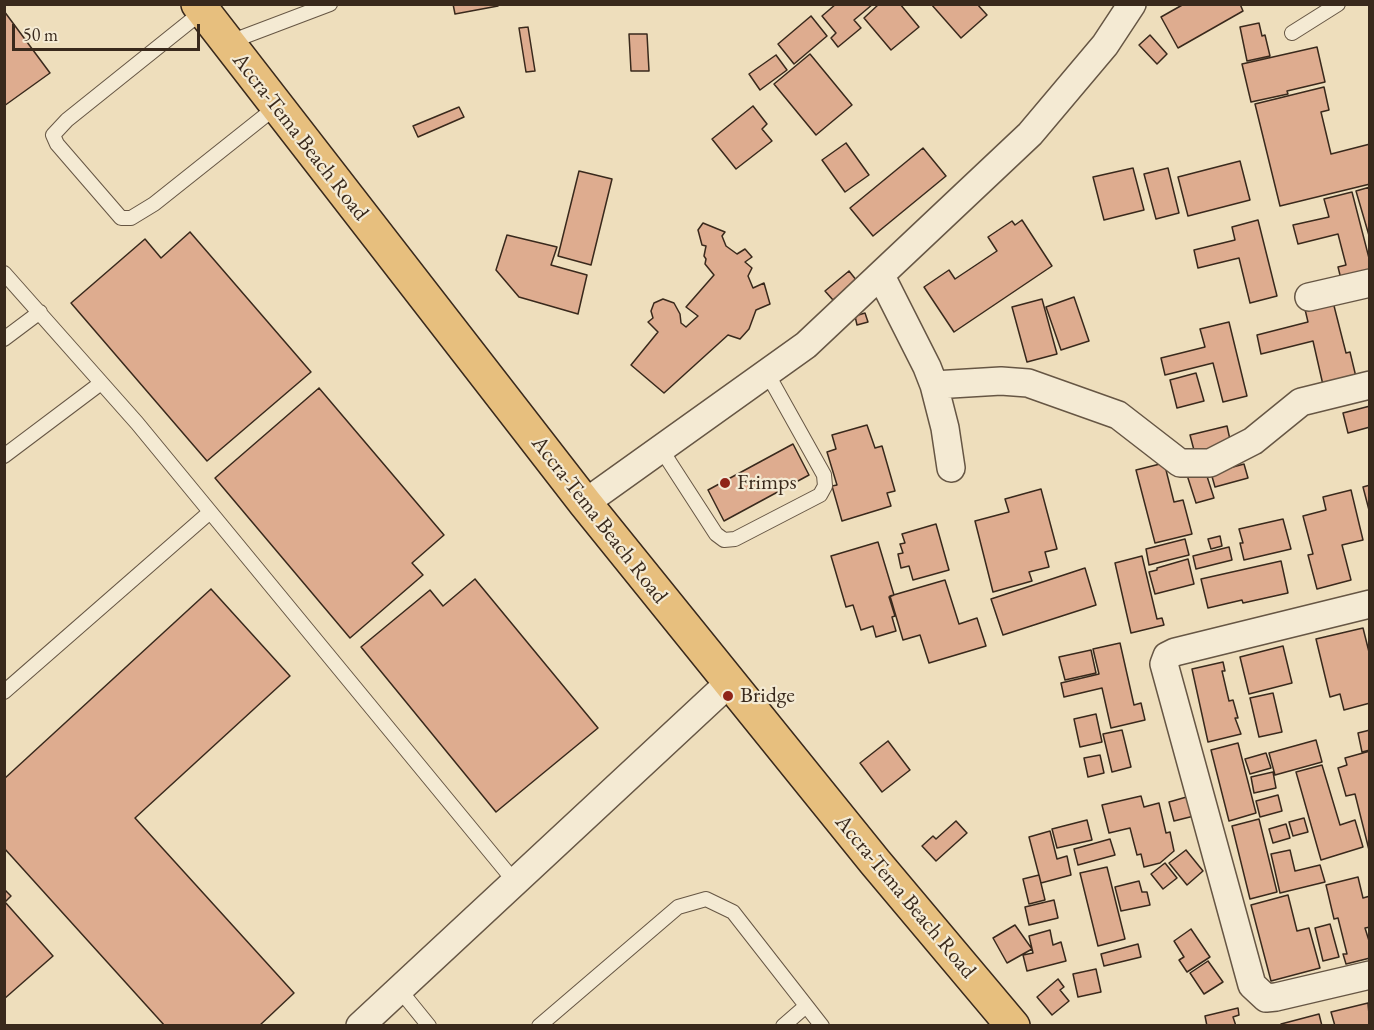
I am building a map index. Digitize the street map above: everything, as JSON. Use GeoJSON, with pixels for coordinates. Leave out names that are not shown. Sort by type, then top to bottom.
{"type":"FeatureCollection","features":[{"type":"Feature","properties":{"kind":"main road","name":"Accra-Tema Beach Road"},"geometry":{"type":"LineString","coordinates":[[200,8],[585,503],[875,862],[1013,1026]]}},
{"type":"Feature","properties":{"kind":"street"},"geometry":{"type":"LineString","coordinates":[[585,503],[806,345],[1030,134],[1105,45],[1132,4]]}},
{"type":"Feature","properties":{"kind":"street"},"geometry":{"type":"LineString","coordinates":[[881,276],[934,385],[945,428],[951,468]]}},
{"type":"Feature","properties":{"kind":"street"},"geometry":{"type":"LineString","coordinates":[[1309,297],[1370,283]]}},
{"type":"Feature","properties":{"kind":"street"},"geometry":{"type":"LineString","coordinates":[[934,385],[1001,381],[1028,383],[1118,415],[1180,463],[1210,463],[1253,441],[1301,402],[1370,385]]}},
{"type":"Feature","properties":{"kind":"street"},"geometry":{"type":"LineString","coordinates":[[1370,604],[1175,652],[1167,656],[1164,664],[1252,985],[1266,998],[1370,975]]}},
{"type":"Feature","properties":{"kind":"street"},"geometry":{"type":"LineString","coordinates":[[360,1026],[729,683]]}},
{"type":"Feature","properties":{"kind":"lane"},"geometry":{"type":"LineString","coordinates":[[227,43],[330,4]]}},
{"type":"Feature","properties":{"kind":"lane"},"geometry":{"type":"LineString","coordinates":[[1292,33],[1338,4]]}},
{"type":"Feature","properties":{"kind":"lane"},"geometry":{"type":"LineString","coordinates":[[200,8],[67,120],[52,135],[57,144],[121,218],[131,218],[154,204],[276,107]]}},
{"type":"Feature","properties":{"kind":"lane"},"geometry":{"type":"LineString","coordinates":[[4,273],[137,423],[515,882]]}},
{"type":"Feature","properties":{"kind":"lane"},"geometry":{"type":"LineString","coordinates":[[4,339],[40,312]]}},
{"type":"Feature","properties":{"kind":"lane"},"geometry":{"type":"LineString","coordinates":[[661,448],[716,534],[724,540],[735,539],[820,495],[825,486],[824,475],[767,373]]}},
{"type":"Feature","properties":{"kind":"lane"},"geometry":{"type":"LineString","coordinates":[[4,456],[101,383]]}},
{"type":"Feature","properties":{"kind":"lane"},"geometry":{"type":"LineString","coordinates":[[4,692],[210,512]]}},
{"type":"Feature","properties":{"kind":"lane"},"geometry":{"type":"LineString","coordinates":[[539,1026],[678,907],[706,899],[733,912],[822,1026]]}},
{"type":"Feature","properties":{"kind":"lane"},"geometry":{"type":"LineString","coordinates":[[399,989],[429,1026]]}},
{"type":"Feature","properties":{"kind":"lane"},"geometry":{"type":"LineString","coordinates":[[783,1026],[806,1006]]}},
{"type":"Feature","properties":{"kind":"building"},"geometry":{"type":"Polygon","coordinates":[[[453,4],[498,4],[498,6],[455,14],[453,4]]]}},
{"type":"Feature","properties":{"kind":"building"},"geometry":{"type":"Polygon","coordinates":[[[836,4],[873,4],[854,20],[861,28],[838,47],[831,38],[836,33],[822,16],[836,4]]]}},
{"type":"Feature","properties":{"kind":"building"},"geometry":{"type":"Polygon","coordinates":[[[879,4],[900,4],[919,27],[891,50],[864,18],[879,4]]]}},
{"type":"Feature","properties":{"kind":"building"},"geometry":{"type":"Polygon","coordinates":[[[931,4],[977,4],[987,15],[961,38],[931,4]]]}},
{"type":"Feature","properties":{"kind":"building"},"geometry":{"type":"Polygon","coordinates":[[[1184,4],[1240,4],[1243,11],[1178,48],[1161,17],[1184,4]]]}},
{"type":"Feature","properties":{"kind":"building"},"geometry":{"type":"Polygon","coordinates":[[[4,11],[50,73],[4,106],[4,11]]]}},
{"type":"Feature","properties":{"kind":"building"},"geometry":{"type":"Polygon","coordinates":[[[811,16],[827,36],[794,64],[778,44],[811,16]]]}},
{"type":"Feature","properties":{"kind":"building"},"geometry":{"type":"Polygon","coordinates":[[[1259,23],[1262,36],[1265,35],[1270,56],[1247,61],[1240,27],[1259,23]]]}},
{"type":"Feature","properties":{"kind":"building"},"geometry":{"type":"Polygon","coordinates":[[[528,27],[535,71],[526,72],[519,28],[528,27]]]}},
{"type":"Feature","properties":{"kind":"building"},"geometry":{"type":"Polygon","coordinates":[[[629,34],[647,34],[649,71],[631,71],[629,34]]]}},
{"type":"Feature","properties":{"kind":"building"},"geometry":{"type":"Polygon","coordinates":[[[1150,35],[1167,54],[1157,64],[1139,45],[1150,35]]]}},
{"type":"Feature","properties":{"kind":"building"},"geometry":{"type":"Polygon","coordinates":[[[1317,47],[1325,82],[1287,91],[1288,94],[1251,102],[1242,64],[1317,47]]]}},
{"type":"Feature","properties":{"kind":"building"},"geometry":{"type":"Polygon","coordinates":[[[810,54],[852,105],[816,135],[774,84],[810,54]]]}},
{"type":"Feature","properties":{"kind":"building"},"geometry":{"type":"Polygon","coordinates":[[[776,55],[787,70],[760,90],[749,74],[776,55]]]}},
{"type":"Feature","properties":{"kind":"building"},"geometry":{"type":"Polygon","coordinates":[[[1324,87],[1329,110],[1321,112],[1331,154],[1370,144],[1370,184],[1280,206],[1255,104],[1324,87]]]}},
{"type":"Feature","properties":{"kind":"building"},"geometry":{"type":"Polygon","coordinates":[[[753,106],[767,124],[762,129],[772,141],[736,169],[712,139],[753,106]]]}},
{"type":"Feature","properties":{"kind":"building"},"geometry":{"type":"Polygon","coordinates":[[[459,107],[464,117],[418,137],[413,126],[459,107]]]}},
{"type":"Feature","properties":{"kind":"building"},"geometry":{"type":"Polygon","coordinates":[[[846,143],[869,175],[845,192],[822,160],[846,143]]]}},
{"type":"Feature","properties":{"kind":"building"},"geometry":{"type":"Polygon","coordinates":[[[923,148],[946,176],[873,236],[850,208],[923,148]]]}},
{"type":"Feature","properties":{"kind":"building"},"geometry":{"type":"Polygon","coordinates":[[[1240,161],[1250,200],[1188,216],[1178,177],[1240,161]]]}},
{"type":"Feature","properties":{"kind":"building"},"geometry":{"type":"Polygon","coordinates":[[[1133,168],[1144,210],[1104,220],[1093,177],[1133,168]]]}},
{"type":"Feature","properties":{"kind":"building"},"geometry":{"type":"Polygon","coordinates":[[[1168,168],[1179,213],[1156,219],[1144,174],[1168,168]]]}},
{"type":"Feature","properties":{"kind":"building"},"geometry":{"type":"Polygon","coordinates":[[[579,171],[612,179],[591,265],[558,256],[579,171]]]}},
{"type":"Feature","properties":{"kind":"building"},"geometry":{"type":"Polygon","coordinates":[[[1370,187],[1370,239],[1356,191],[1370,187]]]}},
{"type":"Feature","properties":{"kind":"building"},"geometry":{"type":"Polygon","coordinates":[[[1352,192],[1370,262],[1370,276],[1342,283],[1338,267],[1346,265],[1338,234],[1298,244],[1293,225],[1329,217],[1324,199],[1352,192]]]}},
{"type":"Feature","properties":{"kind":"building"},"geometry":{"type":"Polygon","coordinates":[[[1022,220],[1052,266],[954,332],[924,287],[949,270],[955,279],[997,251],[988,237],[1012,221],[1015,225],[1022,220]]]}},
{"type":"Feature","properties":{"kind":"building"},"geometry":{"type":"Polygon","coordinates":[[[1258,220],[1277,296],[1250,303],[1239,258],[1198,268],[1194,250],[1235,240],[1232,227],[1258,220]]]}},
{"type":"Feature","properties":{"kind":"building"},"geometry":{"type":"Polygon","coordinates":[[[703,223],[725,232],[722,236],[726,246],[737,254],[745,249],[752,257],[745,262],[752,268],[748,276],[753,288],[764,283],[770,304],[756,310],[749,329],[740,339],[728,335],[664,393],[631,365],[658,332],[648,322],[653,318],[651,311],[654,303],[663,299],[674,303],[680,314],[681,323],[686,327],[698,316],[686,307],[714,275],[705,264],[706,246],[702,245],[698,230],[703,223]]]}},
{"type":"Feature","properties":{"kind":"building"},"geometry":{"type":"Polygon","coordinates":[[[190,232],[311,372],[207,461],[71,303],[145,239],[161,258],[190,232]]]}},
{"type":"Feature","properties":{"kind":"building"},"geometry":{"type":"Polygon","coordinates":[[[507,235],[557,247],[551,265],[587,275],[578,314],[519,297],[496,270],[507,235]]]}},
{"type":"Feature","properties":{"kind":"building"},"geometry":{"type":"Polygon","coordinates":[[[849,271],[857,281],[833,300],[825,291],[849,271]]]}},
{"type":"Feature","properties":{"kind":"building"},"geometry":{"type":"Polygon","coordinates":[[[1074,297],[1089,341],[1061,350],[1046,307],[1074,297]]]}},
{"type":"Feature","properties":{"kind":"building"},"geometry":{"type":"Polygon","coordinates":[[[1332,298],[1346,353],[1350,352],[1356,377],[1323,385],[1313,341],[1261,354],[1257,335],[1308,322],[1304,305],[1332,298]]]}},
{"type":"Feature","properties":{"kind":"building"},"geometry":{"type":"Polygon","coordinates":[[[1042,299],[1057,354],[1027,362],[1012,307],[1042,299]]]}},
{"type":"Feature","properties":{"kind":"building"},"geometry":{"type":"Polygon","coordinates":[[[865,313],[868,322],[857,325],[855,316],[865,313]]]}},
{"type":"Feature","properties":{"kind":"building"},"geometry":{"type":"Polygon","coordinates":[[[1229,322],[1247,396],[1223,402],[1213,363],[1165,375],[1161,358],[1205,347],[1200,329],[1229,322]]]}},
{"type":"Feature","properties":{"kind":"building"},"geometry":{"type":"Polygon","coordinates":[[[1196,373],[1204,401],[1177,408],[1170,380],[1196,373]]]}},
{"type":"Feature","properties":{"kind":"building"},"geometry":{"type":"Polygon","coordinates":[[[319,388],[444,535],[412,563],[423,575],[350,638],[215,478],[319,388]]]}},
{"type":"Feature","properties":{"kind":"building"},"geometry":{"type":"Polygon","coordinates":[[[1370,406],[1370,427],[1348,433],[1343,413],[1370,406]]]}},
{"type":"Feature","properties":{"kind":"building"},"geometry":{"type":"Polygon","coordinates":[[[867,425],[875,448],[882,446],[895,491],[887,493],[891,506],[842,521],[832,486],[837,485],[827,452],[836,449],[832,435],[867,425]]]}},
{"type":"Feature","properties":{"kind":"building"},"geometry":{"type":"Polygon","coordinates":[[[1227,426],[1231,444],[1195,454],[1190,435],[1227,426]]]}},
{"type":"Feature","properties":{"kind":"building"},"geometry":{"type":"Polygon","coordinates":[[[793,444],[809,475],[724,521],[708,490],[793,444]]]}},
{"type":"Feature","properties":{"kind":"building"},"geometry":{"type":"Polygon","coordinates":[[[1168,462],[1170,470],[1166,470],[1174,502],[1183,500],[1192,534],[1155,543],[1136,470],[1168,462]]]}},
{"type":"Feature","properties":{"kind":"building"},"geometry":{"type":"Polygon","coordinates":[[[1244,464],[1248,478],[1215,487],[1211,473],[1244,464]]]}},
{"type":"Feature","properties":{"kind":"building"},"geometry":{"type":"Polygon","coordinates":[[[1204,467],[1214,498],[1196,503],[1186,472],[1204,467]]]}},
{"type":"Feature","properties":{"kind":"building"},"geometry":{"type":"Polygon","coordinates":[[[1370,485],[1370,514],[1363,487],[1370,485]]]}},
{"type":"Feature","properties":{"kind":"building"},"geometry":{"type":"Polygon","coordinates":[[[1041,489],[1057,549],[1045,552],[1049,567],[1029,572],[1032,581],[993,592],[975,521],[1009,512],[1005,499],[1041,489]]]}},
{"type":"Feature","properties":{"kind":"building"},"geometry":{"type":"Polygon","coordinates":[[[1351,490],[1363,540],[1342,545],[1351,580],[1317,589],[1308,555],[1313,554],[1303,516],[1326,510],[1323,497],[1351,490]]]}},
{"type":"Feature","properties":{"kind":"building"},"geometry":{"type":"Polygon","coordinates":[[[1283,519],[1291,549],[1244,560],[1239,529],[1283,519]]]}},
{"type":"Feature","properties":{"kind":"building"},"geometry":{"type":"Polygon","coordinates":[[[936,524],[949,570],[913,580],[909,566],[901,568],[898,554],[903,553],[900,544],[905,543],[902,534],[936,524]]]}},
{"type":"Feature","properties":{"kind":"building"},"geometry":{"type":"Polygon","coordinates":[[[1220,536],[1222,546],[1211,549],[1208,539],[1220,536]]]}},
{"type":"Feature","properties":{"kind":"building"},"geometry":{"type":"Polygon","coordinates":[[[1185,539],[1189,555],[1149,565],[1146,549],[1185,539]]]}},
{"type":"Feature","properties":{"kind":"building"},"geometry":{"type":"Polygon","coordinates":[[[878,542],[894,595],[889,597],[895,616],[892,617],[896,631],[876,637],[873,626],[861,630],[853,605],[846,607],[831,556],[878,542]]]}},
{"type":"Feature","properties":{"kind":"building"},"geometry":{"type":"Polygon","coordinates":[[[1229,547],[1232,560],[1196,569],[1193,556],[1229,547]]]}},
{"type":"Feature","properties":{"kind":"building"},"geometry":{"type":"Polygon","coordinates":[[[1142,556],[1157,619],[1162,618],[1164,625],[1131,633],[1115,563],[1142,556]]]}},
{"type":"Feature","properties":{"kind":"building"},"geometry":{"type":"Polygon","coordinates":[[[1188,559],[1194,584],[1155,594],[1149,572],[1188,559]]]}},
{"type":"Feature","properties":{"kind":"building"},"geometry":{"type":"Polygon","coordinates":[[[1281,561],[1288,593],[1208,608],[1201,579],[1281,561]]]}},
{"type":"Feature","properties":{"kind":"building"},"geometry":{"type":"Polygon","coordinates":[[[1085,568],[1096,605],[1003,635],[991,599],[1085,568]]]}},
{"type":"Feature","properties":{"kind":"building"},"geometry":{"type":"Polygon","coordinates":[[[475,579],[598,728],[496,812],[361,647],[430,590],[443,606],[475,579]]]}},
{"type":"Feature","properties":{"kind":"building"},"geometry":{"type":"Polygon","coordinates":[[[945,580],[959,624],[977,618],[986,646],[929,663],[920,635],[903,640],[890,596],[945,580]]]}},
{"type":"Feature","properties":{"kind":"building"},"geometry":{"type":"Polygon","coordinates":[[[211,589],[290,676],[135,818],[294,993],[259,1026],[165,1026],[4,848],[4,779],[211,589]]]}},
{"type":"Feature","properties":{"kind":"building"},"geometry":{"type":"Polygon","coordinates":[[[1363,628],[1370,656],[1370,703],[1344,710],[1340,694],[1330,697],[1316,639],[1363,628]]]}},
{"type":"Feature","properties":{"kind":"building"},"geometry":{"type":"Polygon","coordinates":[[[1120,643],[1134,705],[1141,703],[1145,720],[1111,728],[1102,688],[1064,697],[1061,683],[1099,674],[1093,649],[1120,643]]]}},
{"type":"Feature","properties":{"kind":"building"},"geometry":{"type":"Polygon","coordinates":[[[1283,646],[1292,683],[1249,694],[1240,657],[1283,646]]]}},
{"type":"Feature","properties":{"kind":"building"},"geometry":{"type":"Polygon","coordinates":[[[1091,650],[1096,673],[1065,680],[1059,657],[1091,650]]]}},
{"type":"Feature","properties":{"kind":"building"},"geometry":{"type":"Polygon","coordinates":[[[1223,662],[1225,671],[1222,671],[1229,701],[1233,700],[1238,718],[1235,718],[1241,734],[1208,742],[1192,669],[1223,662]]]}},
{"type":"Feature","properties":{"kind":"building"},"geometry":{"type":"Polygon","coordinates":[[[1273,693],[1282,732],[1259,737],[1250,698],[1273,693]]]}},
{"type":"Feature","properties":{"kind":"building"},"geometry":{"type":"Polygon","coordinates":[[[1096,714],[1102,742],[1080,747],[1074,719],[1096,714]]]}},
{"type":"Feature","properties":{"kind":"building"},"geometry":{"type":"Polygon","coordinates":[[[1122,730],[1131,767],[1112,772],[1103,734],[1122,730]]]}},
{"type":"Feature","properties":{"kind":"building"},"geometry":{"type":"Polygon","coordinates":[[[1370,730],[1370,750],[1362,752],[1358,733],[1370,730]]]}},
{"type":"Feature","properties":{"kind":"building"},"geometry":{"type":"Polygon","coordinates":[[[1316,740],[1322,762],[1275,775],[1269,753],[1316,740]]]}},
{"type":"Feature","properties":{"kind":"building"},"geometry":{"type":"Polygon","coordinates":[[[888,741],[910,770],[882,792],[860,763],[888,741]]]}},
{"type":"Feature","properties":{"kind":"building"},"geometry":{"type":"Polygon","coordinates":[[[1238,743],[1256,813],[1229,821],[1211,750],[1238,743]]]}},
{"type":"Feature","properties":{"kind":"building"},"geometry":{"type":"Polygon","coordinates":[[[1370,751],[1369,850],[1355,794],[1346,796],[1338,768],[1347,765],[1345,758],[1370,751]]]}},
{"type":"Feature","properties":{"kind":"building"},"geometry":{"type":"Polygon","coordinates":[[[1266,753],[1271,768],[1250,774],[1245,759],[1266,753]]]}},
{"type":"Feature","properties":{"kind":"building"},"geometry":{"type":"Polygon","coordinates":[[[1100,755],[1104,773],[1088,777],[1084,758],[1100,755]]]}},
{"type":"Feature","properties":{"kind":"building"},"geometry":{"type":"Polygon","coordinates":[[[1322,765],[1340,825],[1355,820],[1363,847],[1321,860],[1296,772],[1322,765]]]}},
{"type":"Feature","properties":{"kind":"building"},"geometry":{"type":"Polygon","coordinates":[[[1273,772],[1276,788],[1254,793],[1251,777],[1273,772]]]}},
{"type":"Feature","properties":{"kind":"building"},"geometry":{"type":"Polygon","coordinates":[[[1278,795],[1282,811],[1260,817],[1256,801],[1278,795]]]}},
{"type":"Feature","properties":{"kind":"building"},"geometry":{"type":"Polygon","coordinates":[[[1141,796],[1144,807],[1159,803],[1166,833],[1170,832],[1174,851],[1160,863],[1144,867],[1141,854],[1137,855],[1130,828],[1109,833],[1102,805],[1141,796]]]}},
{"type":"Feature","properties":{"kind":"building"},"geometry":{"type":"Polygon","coordinates":[[[1190,796],[1194,816],[1174,821],[1169,802],[1190,796]]]}},
{"type":"Feature","properties":{"kind":"building"},"geometry":{"type":"Polygon","coordinates":[[[1304,818],[1308,832],[1293,836],[1289,822],[1304,818]]]}},
{"type":"Feature","properties":{"kind":"building"},"geometry":{"type":"Polygon","coordinates":[[[1259,819],[1277,892],[1250,899],[1232,826],[1259,819]]]}},
{"type":"Feature","properties":{"kind":"building"},"geometry":{"type":"Polygon","coordinates":[[[1087,820],[1092,840],[1057,848],[1052,829],[1087,820]]]}},
{"type":"Feature","properties":{"kind":"building"},"geometry":{"type":"Polygon","coordinates":[[[956,821],[967,833],[936,861],[922,846],[933,836],[936,839],[956,821]]]}},
{"type":"Feature","properties":{"kind":"building"},"geometry":{"type":"Polygon","coordinates":[[[1286,824],[1290,838],[1273,843],[1269,829],[1286,824]]]}},
{"type":"Feature","properties":{"kind":"building"},"geometry":{"type":"Polygon","coordinates":[[[1050,831],[1057,859],[1067,856],[1071,875],[1041,883],[1029,837],[1050,831]]]}},
{"type":"Feature","properties":{"kind":"building"},"geometry":{"type":"Polygon","coordinates":[[[1110,839],[1115,855],[1078,865],[1074,849],[1110,839]]]}},
{"type":"Feature","properties":{"kind":"building"},"geometry":{"type":"Polygon","coordinates":[[[1186,850],[1203,871],[1187,885],[1169,863],[1186,850]]]}},
{"type":"Feature","properties":{"kind":"building"},"geometry":{"type":"Polygon","coordinates":[[[1290,850],[1295,871],[1320,865],[1325,882],[1280,893],[1271,854],[1290,850]]]}},
{"type":"Feature","properties":{"kind":"building"},"geometry":{"type":"Polygon","coordinates":[[[1165,863],[1177,878],[1163,889],[1151,874],[1165,863]]]}},
{"type":"Feature","properties":{"kind":"building"},"geometry":{"type":"Polygon","coordinates":[[[1107,867],[1125,939],[1098,946],[1080,873],[1107,867]]]}},
{"type":"Feature","properties":{"kind":"building"},"geometry":{"type":"Polygon","coordinates":[[[1039,875],[1045,900],[1029,904],[1023,879],[1039,875]]]}},
{"type":"Feature","properties":{"kind":"building"},"geometry":{"type":"Polygon","coordinates":[[[1358,877],[1363,898],[1370,896],[1370,927],[1365,928],[1370,944],[1370,958],[1346,964],[1343,954],[1347,954],[1338,918],[1334,919],[1326,885],[1358,877]]]}},
{"type":"Feature","properties":{"kind":"building"},"geometry":{"type":"Polygon","coordinates":[[[1139,881],[1142,892],[1147,892],[1150,905],[1121,911],[1115,887],[1139,881]]]}},
{"type":"Feature","properties":{"kind":"building"},"geometry":{"type":"Polygon","coordinates":[[[4,889],[11,896],[5,902],[53,956],[4,999],[4,889]]]}},
{"type":"Feature","properties":{"kind":"building"},"geometry":{"type":"Polygon","coordinates":[[[1288,895],[1297,931],[1309,928],[1320,968],[1271,981],[1251,905],[1288,895]]]}},
{"type":"Feature","properties":{"kind":"building"},"geometry":{"type":"Polygon","coordinates":[[[1054,900],[1058,918],[1029,925],[1025,907],[1054,900]]]}},
{"type":"Feature","properties":{"kind":"building"},"geometry":{"type":"Polygon","coordinates":[[[1330,924],[1339,957],[1323,961],[1315,928],[1330,924]]]}},
{"type":"Feature","properties":{"kind":"building"},"geometry":{"type":"Polygon","coordinates":[[[1015,925],[1032,949],[1007,963],[993,938],[1015,925]]]}},
{"type":"Feature","properties":{"kind":"building"},"geometry":{"type":"Polygon","coordinates":[[[1191,929],[1210,957],[1187,972],[1179,960],[1184,957],[1174,941],[1191,929]]]}},
{"type":"Feature","properties":{"kind":"building"},"geometry":{"type":"Polygon","coordinates":[[[1050,930],[1053,945],[1061,942],[1066,961],[1027,971],[1023,955],[1033,953],[1029,936],[1050,930]]]}},
{"type":"Feature","properties":{"kind":"building"},"geometry":{"type":"Polygon","coordinates":[[[1138,944],[1141,957],[1104,966],[1101,954],[1138,944]]]}},
{"type":"Feature","properties":{"kind":"building"},"geometry":{"type":"Polygon","coordinates":[[[1208,961],[1223,982],[1204,994],[1190,973],[1208,961]]]}},
{"type":"Feature","properties":{"kind":"building"},"geometry":{"type":"Polygon","coordinates":[[[1096,969],[1101,992],[1078,997],[1073,974],[1096,969]]]}},
{"type":"Feature","properties":{"kind":"building"},"geometry":{"type":"Polygon","coordinates":[[[1058,979],[1064,987],[1060,990],[1069,1001],[1052,1015],[1037,997],[1058,979]]]}},
{"type":"Feature","properties":{"kind":"building"},"geometry":{"type":"Polygon","coordinates":[[[1368,1003],[1370,1026],[1335,1026],[1331,1012],[1368,1003]]]}},
{"type":"Feature","properties":{"kind":"building"},"geometry":{"type":"Polygon","coordinates":[[[1238,1008],[1239,1015],[1233,1017],[1236,1026],[1207,1026],[1205,1016],[1238,1008]]]}},
{"type":"Feature","properties":{"kind":"building"},"geometry":{"type":"Polygon","coordinates":[[[1319,1014],[1322,1026],[1281,1026],[1281,1024],[1319,1014]]]}},
{"type":"Feature","properties":{"kind":"place","name":"Frimps"},"geometry":{"type":"Point","coordinates":[725,483]}},
{"type":"Feature","properties":{"kind":"place","name":"Bridge"},"geometry":{"type":"Point","coordinates":[728,696]}}]}
